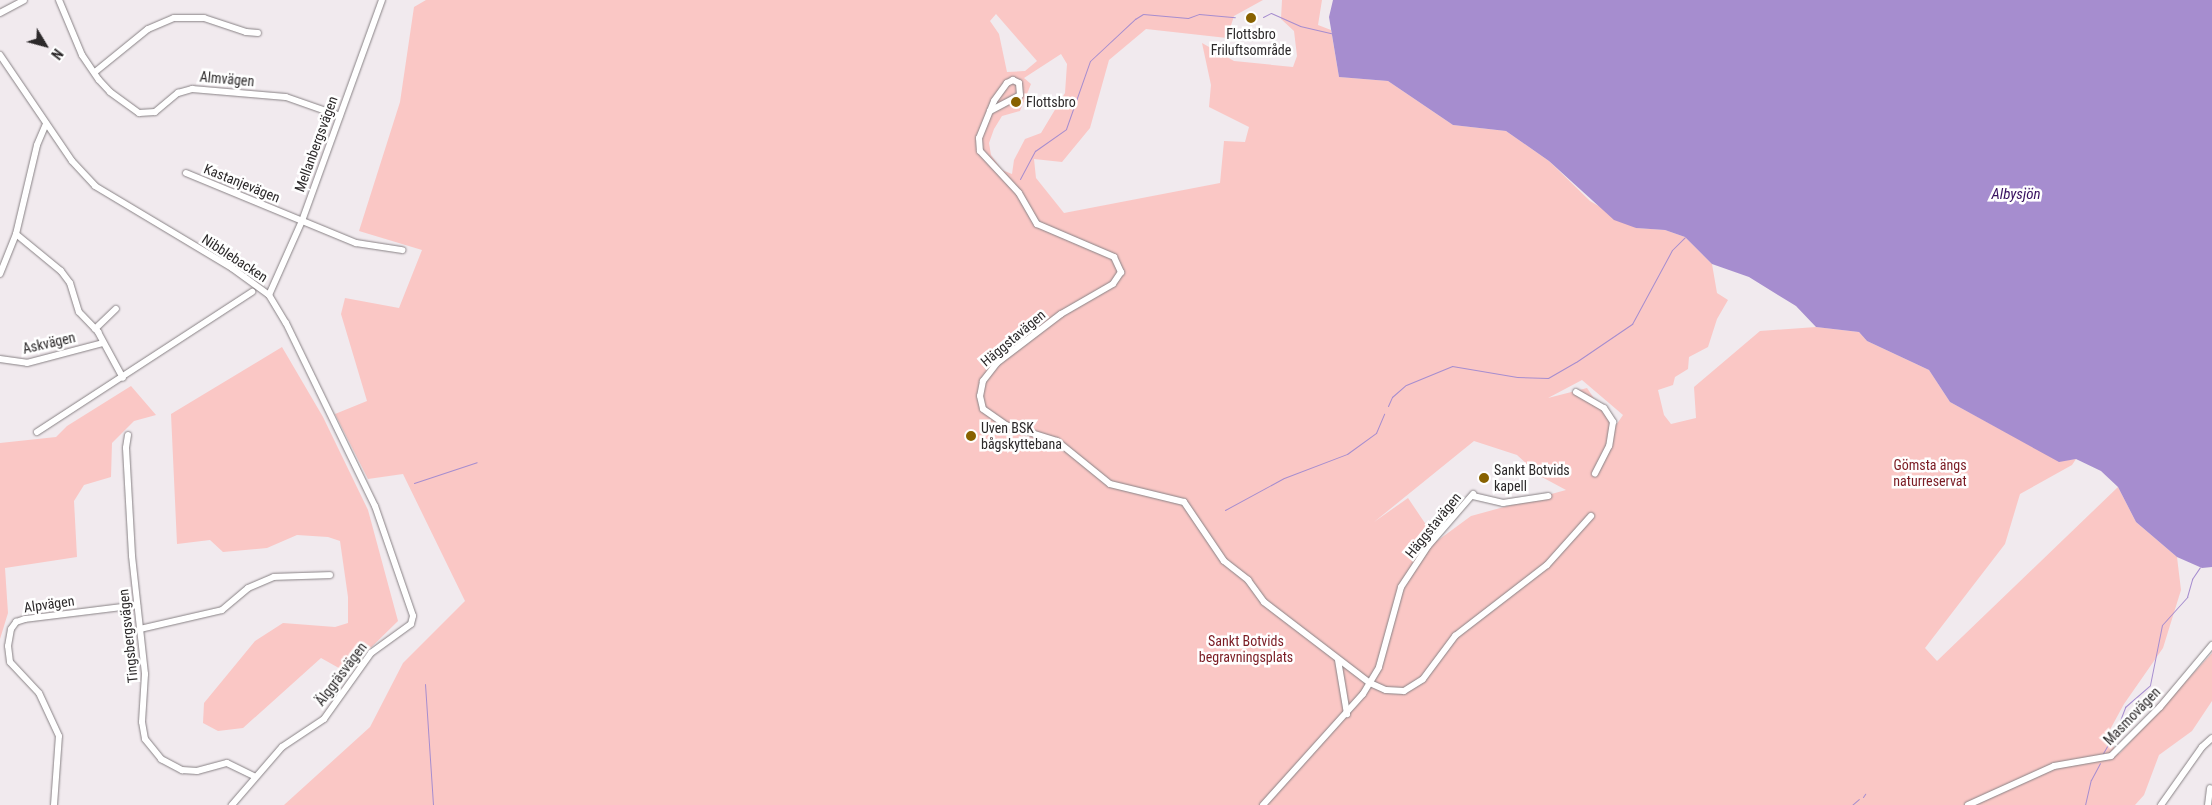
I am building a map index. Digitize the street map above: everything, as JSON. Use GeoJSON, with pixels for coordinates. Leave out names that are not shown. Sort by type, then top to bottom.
{"type":"FeatureCollection","features":[{"type":"Feature","properties":{"kind":"street"},"geometry":{"type":"LineString","coordinates":[[0,13],[24,0]]}},
{"type":"Feature","properties":{"kind":"street","name":"Almvägen"},"geometry":{"type":"LineString","coordinates":[[59,0],[82,56],[110,92],[139,113],[155,112],[178,93],[192,89],[286,97],[340,116]]}},
{"type":"Feature","properties":{"kind":"street","name":"Mellanbergsvägen"},"geometry":{"type":"LineString","coordinates":[[269,296],[302,221],[382,0]]}},
{"type":"Feature","properties":{"kind":"street"},"geometry":{"type":"LineString","coordinates":[[95,72],[148,29],[174,18],[204,18],[246,32],[258,33]]}},
{"type":"Feature","properties":{"kind":"street","name":"Nibblebacken"},"geometry":{"type":"LineString","coordinates":[[0,55],[72,161],[95,186],[232,268],[269,296],[286,323],[375,506],[413,616],[411,624]]}},
{"type":"Feature","properties":{"kind":"street"},"geometry":{"type":"LineString","coordinates":[[1013,80],[1019,83],[1020,95],[990,111],[1007,83],[1013,80]]}},
{"type":"Feature","properties":{"kind":"street","name":"Häggstavägen"},"geometry":{"type":"LineString","coordinates":[[990,111],[979,138],[980,151],[1019,193],[1037,224],[1063,233],[1114,257],[1120,266],[1119,278],[1061,314],[997,364],[983,381],[980,396],[984,409],[1006,425],[1057,441],[1110,484],[1184,502],[1224,561],[1248,580],[1264,602],[1370,683]]}},
{"type":"Feature","properties":{"kind":"street"},"geometry":{"type":"LineString","coordinates":[[0,274],[16,234],[37,145],[46,124]]}},
{"type":"Feature","properties":{"kind":"street","name":"Kastanjevägen"},"geometry":{"type":"LineString","coordinates":[[186,173],[364,245],[402,250]]}},
{"type":"Feature","properties":{"kind":"street"},"geometry":{"type":"LineString","coordinates":[[16,234],[61,271],[70,283],[79,312],[96,329],[123,378]]}},
{"type":"Feature","properties":{"kind":"street"},"geometry":{"type":"LineString","coordinates":[[37,432],[123,378],[252,292]]}},
{"type":"Feature","properties":{"kind":"street"},"geometry":{"type":"LineString","coordinates":[[96,329],[116,310]]}},
{"type":"Feature","properties":{"kind":"street","name":"Askvägen"},"geometry":{"type":"LineString","coordinates":[[0,359],[27,363],[103,343]]}},
{"type":"Feature","properties":{"kind":"street"},"geometry":{"type":"LineString","coordinates":[[1576,392],[1604,408],[1613,422],[1609,446],[1595,474]]}},
{"type":"Feature","properties":{"kind":"street","name":"Tingsbergsvägen"},"geometry":{"type":"LineString","coordinates":[[128,435],[126,448],[137,605],[145,674],[143,727],[152,750],[166,763],[182,770],[197,771],[227,763],[254,776]]}},
{"type":"Feature","properties":{"kind":"street","name":"Häggstavägen"},"geometry":{"type":"LineString","coordinates":[[1263,805],[1347,714],[1370,683],[1378,667],[1401,586],[1428,546],[1473,495],[1503,503],[1548,496]]}},
{"type":"Feature","properties":{"kind":"street"},"geometry":{"type":"LineString","coordinates":[[1370,683],[1386,690],[1404,691],[1423,679],[1455,636],[1547,565],[1591,516]]}},
{"type":"Feature","properties":{"kind":"street"},"geometry":{"type":"LineString","coordinates":[[140,629],[222,610],[248,588],[274,576],[330,575]]}},
{"type":"Feature","properties":{"kind":"street","name":"Alpvägen"},"geometry":{"type":"LineString","coordinates":[[54,805],[59,736],[39,693],[10,662],[8,646],[11,629],[25,619],[137,605]]}},
{"type":"Feature","properties":{"kind":"street","name":"Älggräsvägen"},"geometry":{"type":"LineString","coordinates":[[232,805],[245,792],[254,776],[282,747],[324,719],[371,653],[411,624]]}},
{"type":"Feature","properties":{"kind":"street","name":"Masmovägen"},"geometry":{"type":"LineString","coordinates":[[1968,805],[2054,766],[2112,756],[2160,707],[2212,645]]}},
{"type":"Feature","properties":{"kind":"street"},"geometry":{"type":"LineString","coordinates":[[1338,660],[1347,714]]}},
{"type":"Feature","properties":{"kind":"street"},"geometry":{"type":"LineString","coordinates":[[2161,805],[2196,755],[2212,738]]}},
{"type":"Feature","properties":{"kind":"street"},"geometry":{"type":"LineString","coordinates":[[2208,805],[2210,788]]}},
{"type":"Feature","properties":{"kind":"green space"},"geometry":{"type":"Polygon","coordinates":[[[426,0],[1263,0],[1234,16],[1227,38],[1146,29],[1109,60],[1090,128],[1062,162],[1034,159],[1036,178],[1064,213],[1220,183],[1224,141],[1245,142],[1249,127],[1209,107],[1211,85],[1202,43],[1234,61],[1293,67],[1297,56],[1294,31],[1281,19],[1282,0],[1322,0],[1318,25],[1331,30],[1339,77],[1388,81],[1453,125],[1506,131],[1549,161],[1590,201],[1636,228],[1665,230],[1685,237],[1712,264],[1717,293],[1728,300],[1717,319],[1708,347],[1689,357],[1688,369],[1675,377],[1673,385],[1658,390],[1664,415],[1671,424],[1696,418],[1694,387],[1760,331],[1816,327],[1859,332],[1867,341],[1929,370],[1950,402],[2059,461],[2076,459],[2072,465],[2020,494],[2005,544],[1925,648],[1937,661],[2118,487],[2136,522],[2177,557],[2181,590],[2163,648],[2124,704],[2106,737],[2119,754],[2212,653],[2212,701],[2192,731],[2159,755],[2144,795],[2135,805],[284,805],[370,727],[403,663],[465,601],[403,474],[368,479],[335,414],[367,401],[341,314],[345,298],[399,308],[422,250],[359,231],[400,102],[414,7],[426,0]],[[996,14],[990,21],[999,34],[1007,72],[1025,71],[1037,61],[996,14]],[[1061,54],[1024,78],[1031,84],[1020,111],[1002,116],[994,129],[989,143],[991,155],[1002,170],[1012,174],[1014,160],[1025,139],[1041,133],[1065,93],[1067,64],[1061,54]],[[1582,380],[1548,398],[1587,388],[1614,428],[1623,415],[1582,380]],[[1474,441],[1374,522],[1408,498],[1437,541],[1471,516],[1566,490],[1540,476],[1517,455],[1474,441]]]}},
{"type":"Feature","properties":{"kind":"green space"},"geometry":{"type":"Polygon","coordinates":[[[282,347],[323,417],[368,510],[398,621],[346,672],[321,658],[243,728],[218,731],[203,723],[204,703],[255,641],[283,623],[335,627],[348,623],[348,597],[340,541],[328,537],[297,535],[267,548],[223,552],[210,540],[177,544],[171,414],[282,347]]]}},
{"type":"Feature","properties":{"kind":"green space"},"geometry":{"type":"Polygon","coordinates":[[[131,386],[156,415],[134,421],[112,443],[111,477],[84,485],[74,501],[77,557],[5,568],[8,613],[0,639],[0,443],[56,437],[67,426],[131,386]]]}},
{"type":"Feature","properties":{"kind":"water","name":"Albysjön"},"geometry":{"type":"Polygon","coordinates":[[[1333,0],[2212,0],[2212,567],[2202,568],[2177,557],[2136,522],[2118,487],[2101,471],[2076,459],[2059,462],[1950,402],[1929,370],[1867,341],[1859,332],[1816,327],[1796,306],[1749,277],[1712,264],[1685,237],[1665,230],[1636,228],[1614,220],[1549,161],[1506,131],[1453,125],[1388,81],[1339,77],[1329,17],[1333,0]]]}},
{"type":"Feature","properties":{"kind":"waterway"},"geometry":{"type":"LineString","coordinates":[[1263,17],[1271,13],[1300,26],[1331,33]]}},
{"type":"Feature","properties":{"kind":"waterway"},"geometry":{"type":"LineString","coordinates":[[1020,179],[1035,151],[1066,129],[1090,61],[1135,19],[1143,14],[1188,18],[1199,14],[1235,17]]}},
{"type":"Feature","properties":{"kind":"waterway"},"geometry":{"type":"LineString","coordinates":[[1388,406],[1392,397],[1406,385],[1452,366],[1517,377],[1548,378],[1576,362],[1632,324],[1672,250],[1685,237]]}},
{"type":"Feature","properties":{"kind":"waterway"},"geometry":{"type":"LineString","coordinates":[[1225,510],[1284,478],[1347,454],[1376,433],[1384,414]]}},
{"type":"Feature","properties":{"kind":"waterway"},"geometry":{"type":"LineString","coordinates":[[414,483],[477,462]]}},
{"type":"Feature","properties":{"kind":"waterway"},"geometry":{"type":"LineString","coordinates":[[2102,755],[2116,731],[2125,707],[2150,685],[2162,625],[2187,597],[2192,579],[2200,567]]}},
{"type":"Feature","properties":{"kind":"waterway"},"geometry":{"type":"LineString","coordinates":[[425,684],[433,805]]}},
{"type":"Feature","properties":{"kind":"waterway"},"geometry":{"type":"LineString","coordinates":[[2085,805],[2091,780],[2100,763]]}},
{"type":"Feature","properties":{"kind":"waterway"},"geometry":{"type":"LineString","coordinates":[[1852,805],[1859,799]]}},
{"type":"Feature","properties":{"kind":"place","name":"Flottsbro Friluftsområde"},"geometry":{"type":"Point","coordinates":[1251,18]}},
{"type":"Feature","properties":{"kind":"place","name":"Flottsbro"},"geometry":{"type":"Point","coordinates":[1016,102]}},
{"type":"Feature","properties":{"kind":"place","name":"Uven BSK bågskyttebana"},"geometry":{"type":"Point","coordinates":[971,436]}},
{"type":"Feature","properties":{"kind":"place","name":"Sankt Botvids kapell"},"geometry":{"type":"Point","coordinates":[1484,478]}},
{"type":"Feature","properties":{"kind":"park label","name":"Gömsta ängs naturreservat"},"geometry":{"type":"Point","coordinates":[1930,474]}},
{"type":"Feature","properties":{"kind":"park label","name":"Sankt Botvids begravningsplats"},"geometry":{"type":"Point","coordinates":[1246,650]}}]}
